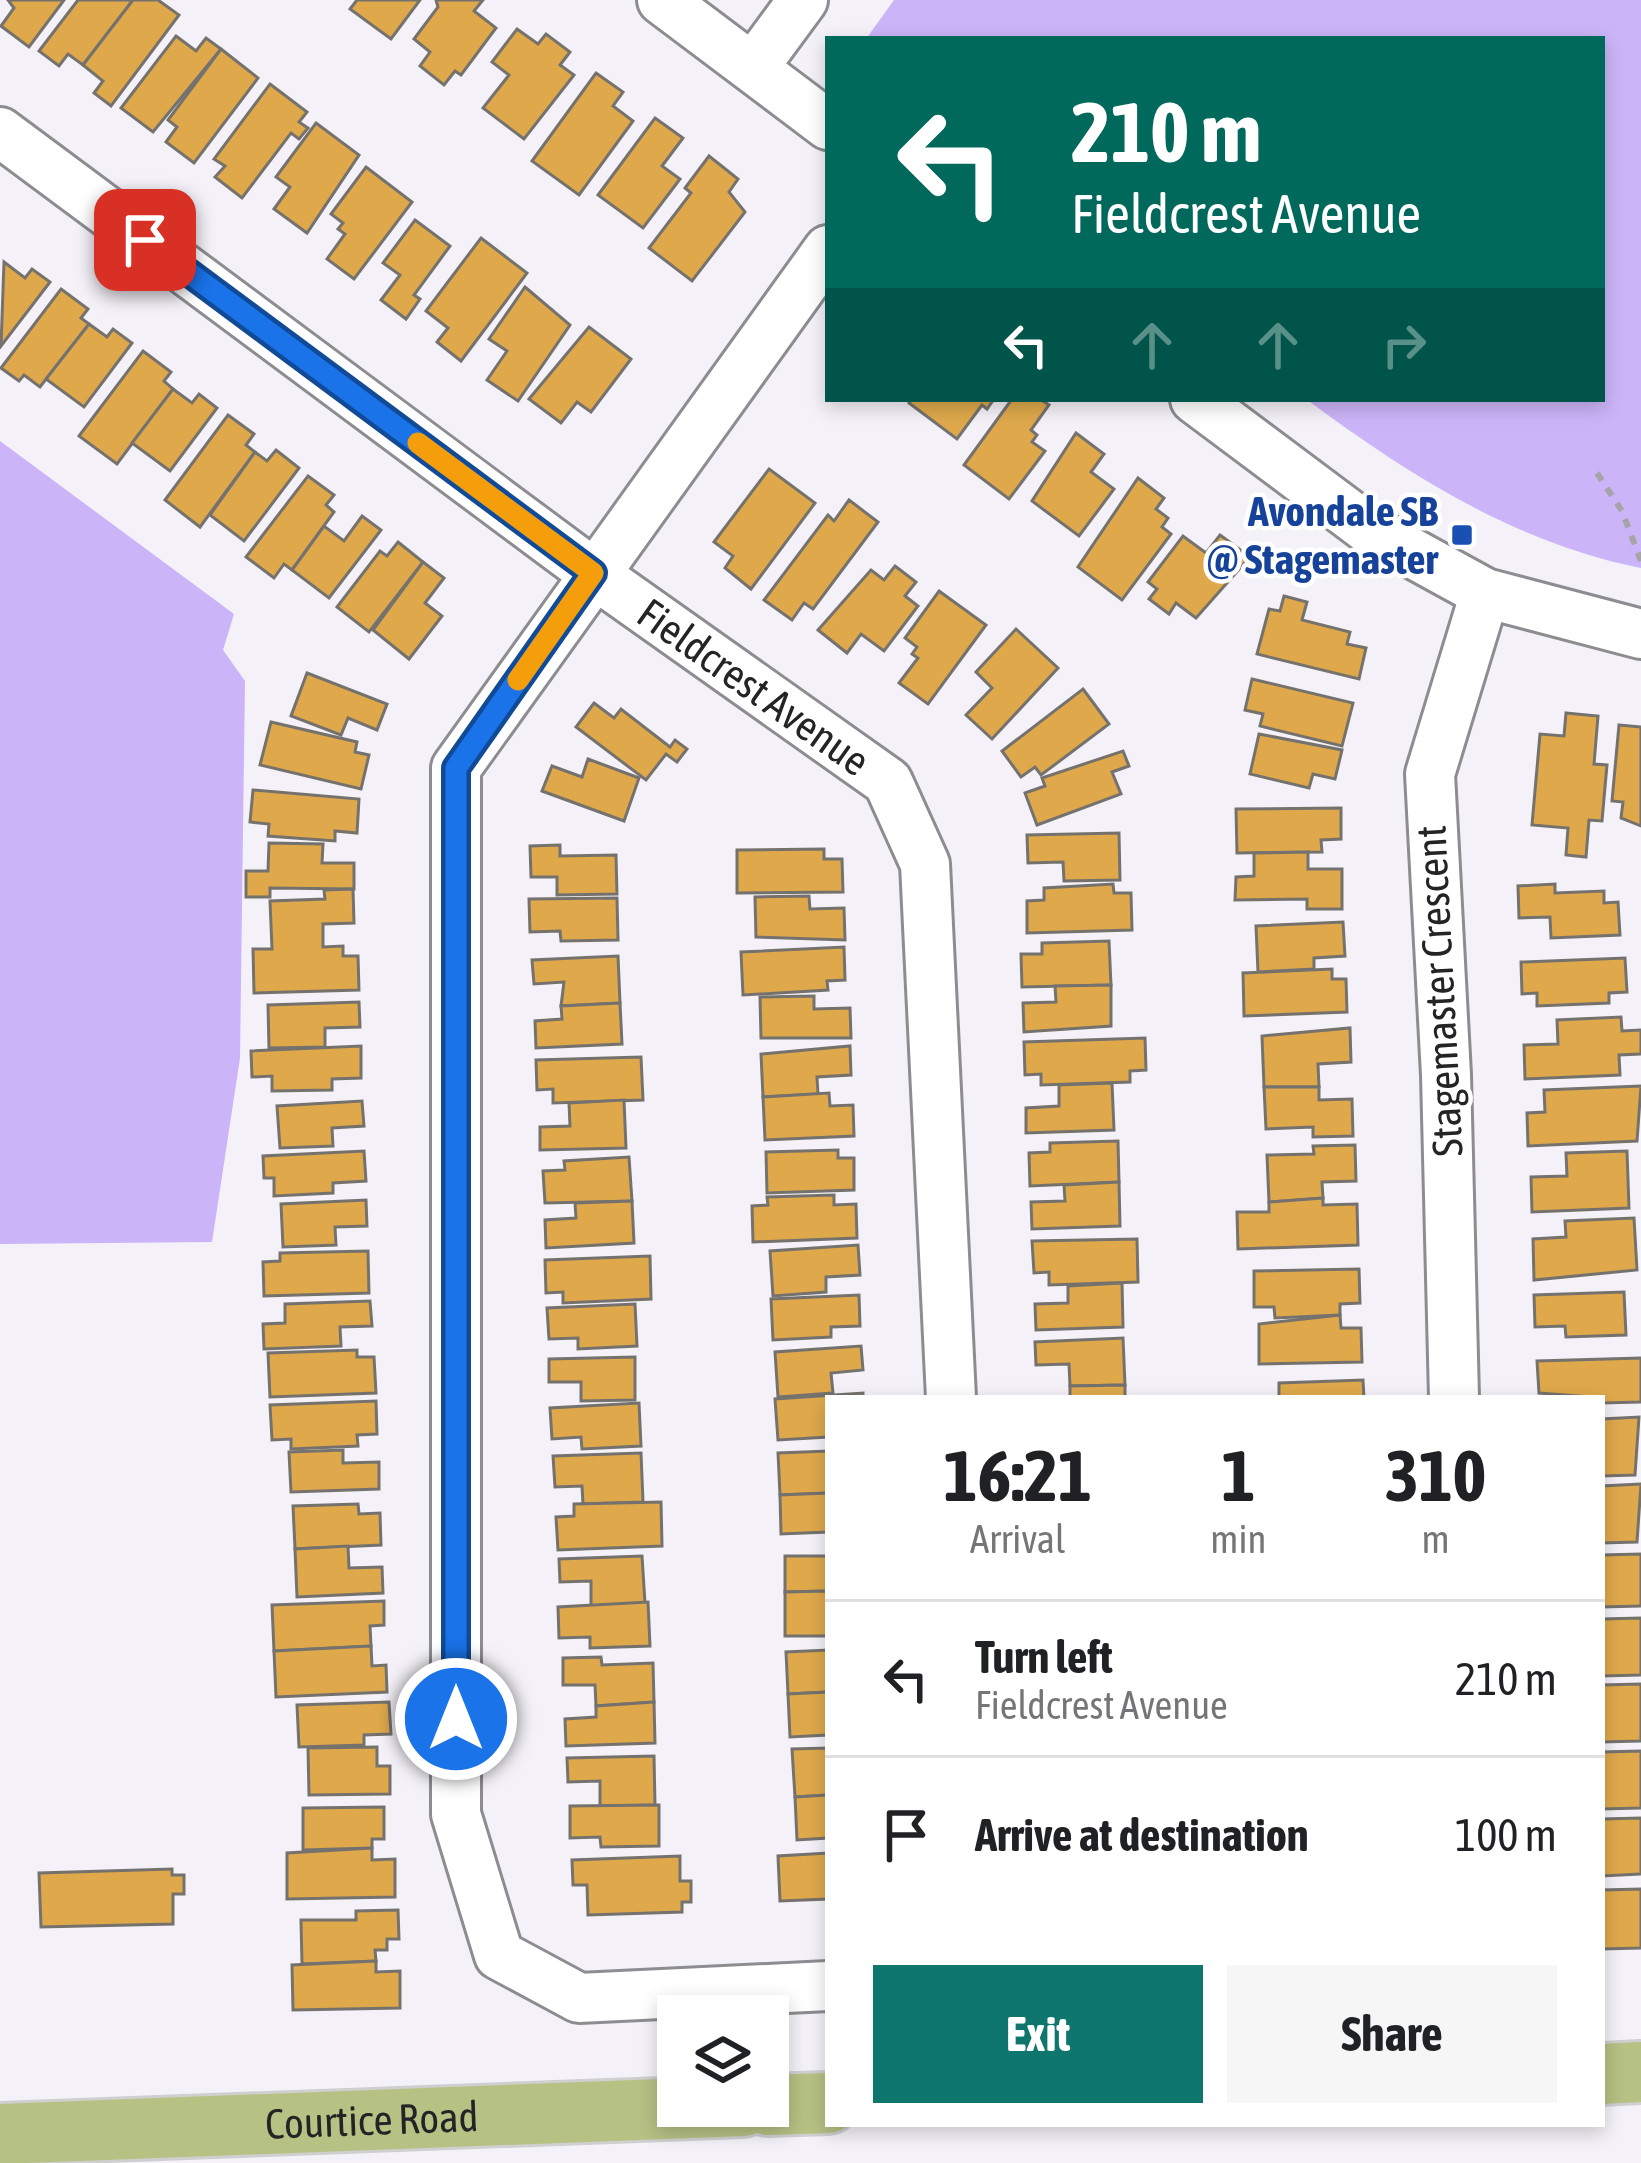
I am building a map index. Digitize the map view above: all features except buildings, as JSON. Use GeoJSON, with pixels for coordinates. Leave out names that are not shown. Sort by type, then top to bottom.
{"type":"FeatureCollection","features":[{"type":"Feature","properties":{"kind":"main road"},"geometry":{"type":"LineString","coordinates":[[1605,2074],[1641,2072]]}},
{"type":"Feature","properties":{"kind":"main road"},"geometry":{"type":"LineString","coordinates":[[789,2104],[825,2103]]}},
{"type":"Feature","properties":{"kind":"main road","name":"Courtice Road"},"geometry":{"type":"LineString","coordinates":[[0,2134],[657,2109]]}},
{"type":"Feature","properties":{"kind":"street"},"geometry":{"type":"LineString","coordinates":[[662,0],[825,123]]}},
{"type":"Feature","properties":{"kind":"street"},"geometry":{"type":"LineString","coordinates":[[753,68],[802,0]]}},
{"type":"Feature","properties":{"kind":"street","name":"Fieldcrest Avenue"},"geometry":{"type":"LineString","coordinates":[[0,132],[593,573],[888,782],[926,864],[951,1395]]}},
{"type":"Feature","properties":{"kind":"street"},"geometry":{"type":"LineString","coordinates":[[825,254],[456,768],[457,1814],[499,1955],[579,1998],[825,1986]]}},
{"type":"Feature","properties":{"kind":"street"},"geometry":{"type":"LineString","coordinates":[[1199,402],[1370,530],[1486,593],[1641,634]]}},
{"type":"Feature","properties":{"kind":"street","name":"Stagemaster Crescent"},"geometry":{"type":"LineString","coordinates":[[1454,1395],[1446,1075],[1430,774],[1486,593]]}},
{"type":"Feature","properties":{"kind":"path"},"geometry":{"type":"LineString","coordinates":[[1597,473],[1622,511],[1641,561]]}},
{"type":"Feature","properties":{"kind":"shaded area"},"geometry":{"type":"Polygon","coordinates":[[[894,0],[1641,0],[1641,568],[1550,542],[1464,502],[1383,454],[1310,402],[1605,402],[1605,36],[868,36],[894,0]]]}},
{"type":"Feature","properties":{"kind":"shaded area"},"geometry":{"type":"Polygon","coordinates":[[[0,441],[234,614],[223,650],[245,681],[240,1058],[212,1242],[0,1244],[0,441]]]}},
{"type":"Feature","properties":{"kind":"slow traffic"},"geometry":{"type":"LineString","coordinates":[[418,443],[593,573],[518,680]]}},
{"type":"Feature","properties":{"kind":"place","name":"Avondale SB @ Stagemaster"},"geometry":{"type":"Point","coordinates":[1462,535]}},
{"type":"Feature","properties":{"kind":"route"},"geometry":{"type":"LineString","coordinates":[[145,240],[593,573],[456,768],[456,1719]]}}]}
